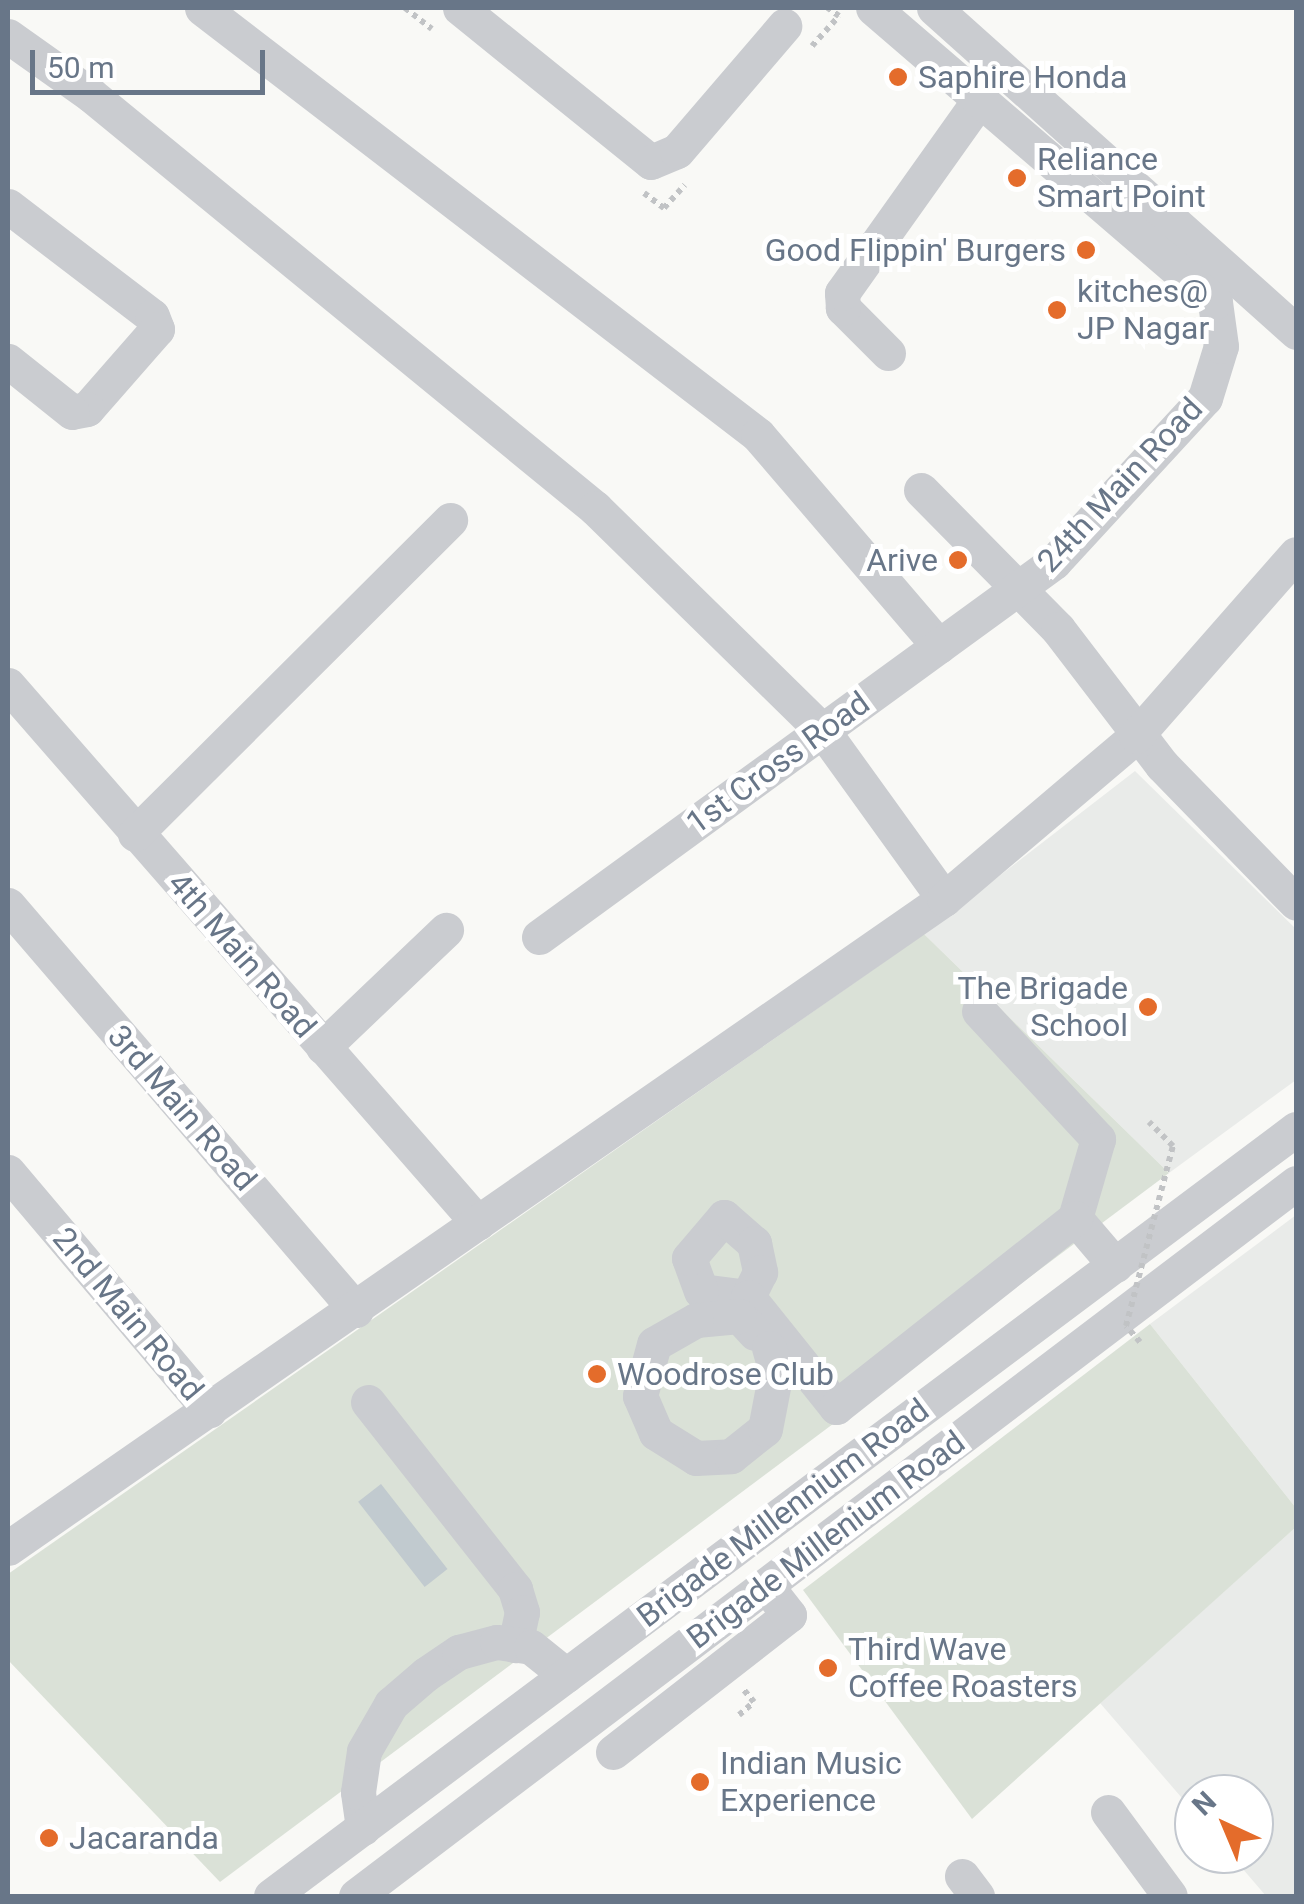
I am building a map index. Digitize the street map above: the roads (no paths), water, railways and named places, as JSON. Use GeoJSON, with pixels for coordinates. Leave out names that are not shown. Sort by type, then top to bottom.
{"type":"FeatureCollection","features":[{"type":"Feature","properties":{"kind":"street"},"geometry":{"type":"LineString","coordinates":[[202,8],[758,435],[940,646]]}},
{"type":"Feature","properties":{"kind":"street"},"geometry":{"type":"LineString","coordinates":[[460,8],[650,162],[676,151],[773,17],[799,40],[744,107]]}},
{"type":"Feature","properties":{"kind":"street"},"geometry":{"type":"LineString","coordinates":[[874,8],[1215,302],[1248,289]]}},
{"type":"Feature","properties":{"kind":"street"},"geometry":{"type":"LineString","coordinates":[[934,8],[1296,332]]}},
{"type":"Feature","properties":{"kind":"street"},"geometry":{"type":"LineString","coordinates":[[8,36],[91,94],[595,508],[823,730],[944,898]]}},
{"type":"Feature","properties":{"kind":"street"},"geometry":{"type":"LineString","coordinates":[[888,354],[843,308],[842,293],[979,100]]}},
{"type":"Feature","properties":{"kind":"street"},"geometry":{"type":"LineString","coordinates":[[8,206],[152,316],[157,329],[87,409],[72,412],[8,361]]}},
{"type":"Feature","properties":{"kind":"street","name":"24th Main Road"},"geometry":{"type":"LineString","coordinates":[[1215,302],[1221,346],[1205,398],[1054,562],[1016,590],[1058,629],[1136,736],[1296,903]]}},
{"type":"Feature","properties":{"kind":"street"},"geometry":{"type":"LineString","coordinates":[[921,490],[1016,590]]}},
{"type":"Feature","properties":{"kind":"street"},"geometry":{"type":"LineString","coordinates":[[135,834],[450,520]]}},
{"type":"Feature","properties":{"kind":"street"},"geometry":{"type":"LineString","coordinates":[[8,1548],[356,1310],[944,898],[1136,736],[1296,554]]}},
{"type":"Feature","properties":{"kind":"street","name":"1st Cross Road"},"geometry":{"type":"LineString","coordinates":[[539,937],[1016,590]]}},
{"type":"Feature","properties":{"kind":"street","name":"4th Main Road"},"geometry":{"type":"LineString","coordinates":[[8,685],[478,1223]]}},
{"type":"Feature","properties":{"kind":"street","name":"3rd Main Road"},"geometry":{"type":"LineString","coordinates":[[8,905],[356,1310]]}},
{"type":"Feature","properties":{"kind":"street"},"geometry":{"type":"LineString","coordinates":[[323,1047],[446,930]]}},
{"type":"Feature","properties":{"kind":"street"},"geometry":{"type":"LineString","coordinates":[[836,1407],[1075,1218],[1098,1138],[978,1011]]}},
{"type":"Feature","properties":{"kind":"street","name":"Brigade Millennium Road"},"geometry":{"type":"LineString","coordinates":[[271,1896],[1296,1129]]}},
{"type":"Feature","properties":{"kind":"street","name":"2nd Main Road"},"geometry":{"type":"LineString","coordinates":[[8,1172],[209,1410]]}},
{"type":"Feature","properties":{"kind":"street","name":"Brigade Millenium Road"},"geometry":{"type":"LineString","coordinates":[[356,1896],[1296,1183]]}},
{"type":"Feature","properties":{"kind":"street"},"geometry":{"type":"LineString","coordinates":[[1075,1218],[1115,1264]]}},
{"type":"Feature","properties":{"kind":"street"},"geometry":{"type":"LineString","coordinates":[[748,1297],[775,1344],[836,1407],[869,1449]]}},
{"type":"Feature","properties":{"kind":"street"},"geometry":{"type":"LineString","coordinates":[[368,1402],[515,1589],[522,1612],[515,1645]]}},
{"type":"Feature","properties":{"kind":"street"},"geometry":{"type":"LineString","coordinates":[[612,1752],[789,1615],[766,1586]]}},
{"type":"Feature","properties":{"kind":"street"},"geometry":{"type":"LineString","coordinates":[[363,1828],[358,1792],[364,1751],[391,1704],[459,1652],[497,1642],[531,1647],[566,1675]]}},
{"type":"Feature","properties":{"kind":"street"},"geometry":{"type":"LineString","coordinates":[[1108,1812],[1170,1896]]}},
{"type":"Feature","properties":{"kind":"place","name":"Saphire Honda"},"geometry":{"type":"Point","coordinates":[898,77]}},
{"type":"Feature","properties":{"kind":"place","name":"Reliance Smart Point"},"geometry":{"type":"Point","coordinates":[1017,178]}},
{"type":"Feature","properties":{"kind":"place","name":"Good Flippin' Burgers"},"geometry":{"type":"Point","coordinates":[1086,250]}},
{"type":"Feature","properties":{"kind":"place","name":"kitches@ JP Nagar"},"geometry":{"type":"Point","coordinates":[1057,310]}},
{"type":"Feature","properties":{"kind":"place","name":"Arive"},"geometry":{"type":"Point","coordinates":[958,560]}},
{"type":"Feature","properties":{"kind":"place","name":"The Brigade School"},"geometry":{"type":"Point","coordinates":[1148,1007]}},
{"type":"Feature","properties":{"kind":"place","name":"Woodrose Club"},"geometry":{"type":"Point","coordinates":[597,1374]}},
{"type":"Feature","properties":{"kind":"place","name":"Third Wave Coffee Roasters"},"geometry":{"type":"Point","coordinates":[828,1668]}},
{"type":"Feature","properties":{"kind":"place","name":"Indian Music Experience"},"geometry":{"type":"Point","coordinates":[700,1782]}},
{"type":"Feature","properties":{"kind":"place","name":"Jacaranda"},"geometry":{"type":"Point","coordinates":[49,1838]}}]}
